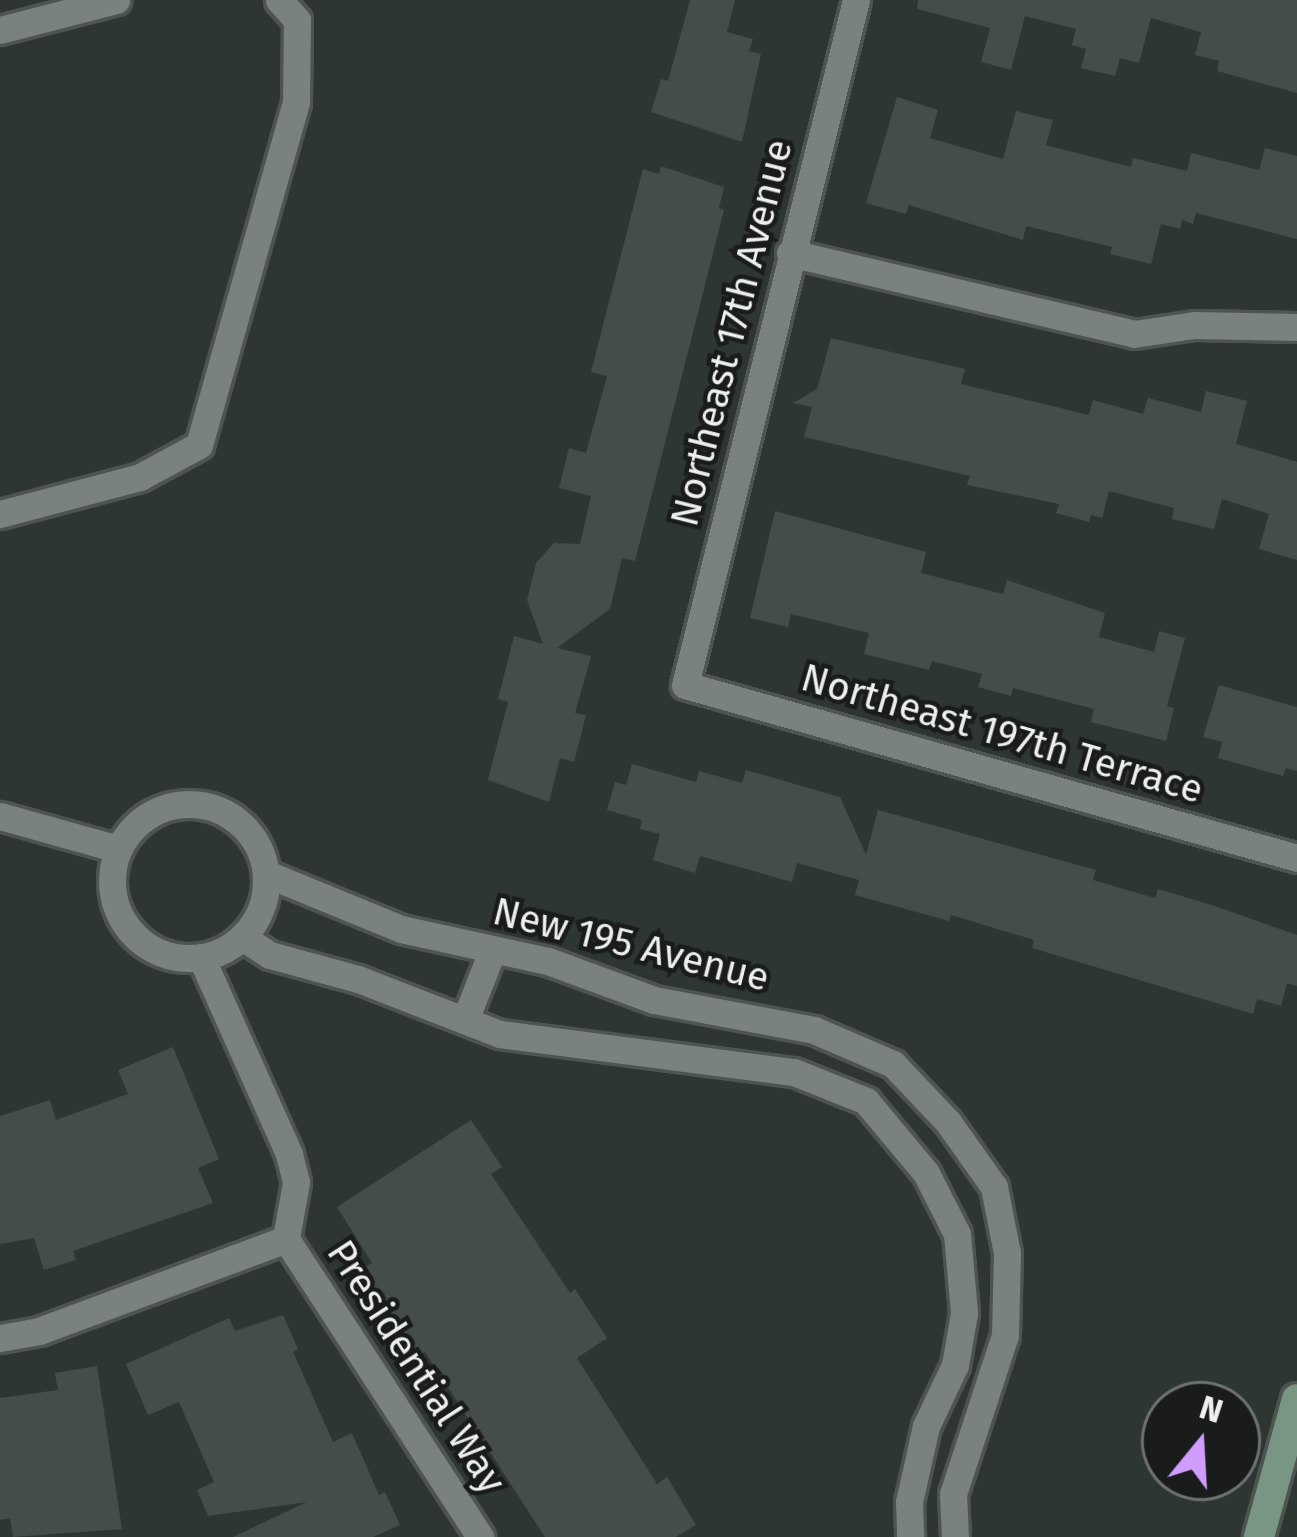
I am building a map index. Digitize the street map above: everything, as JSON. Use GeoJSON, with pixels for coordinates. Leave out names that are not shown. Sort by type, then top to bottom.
{"type":"FeatureCollection","features":[{"type":"Feature","properties":{"kind":"street"},"geometry":{"type":"LineString","coordinates":[[0,30],[116,0]]}},
{"type":"Feature","properties":{"kind":"street"},"geometry":{"type":"LineString","coordinates":[[0,514],[140,477],[199,446],[296,102],[297,20],[279,0]]}},
{"type":"Feature","properties":{"kind":"street","name":"Northeast 17th Avenue"},"geometry":{"type":"LineString","coordinates":[[685,685],[856,0]]}},
{"type":"Feature","properties":{"kind":"street"},"geometry":{"type":"LineString","coordinates":[[790,254],[1134,334],[1194,326],[1297,327]]}},
{"type":"Feature","properties":{"kind":"street","name":"Northeast 197th Terrace"},"geometry":{"type":"LineString","coordinates":[[685,685],[1297,858]]}},
{"type":"Feature","properties":{"kind":"street"},"geometry":{"type":"LineString","coordinates":[[175,804],[200,804],[245,827],[267,874],[264,900],[242,937],[201,957],[161,953],[139,940],[122,922],[112,886],[118,849],[151,813],[175,804]]}},
{"type":"Feature","properties":{"kind":"street"},"geometry":{"type":"LineString","coordinates":[[0,816],[118,849]]}},
{"type":"Feature","properties":{"kind":"street","name":"New 195 Avenue"},"geometry":{"type":"LineString","coordinates":[[267,874],[401,929],[548,961],[654,1000],[814,1030],[893,1064],[948,1122],[994,1187],[1007,1252],[1005,1335],[953,1494],[955,1537]]}},
{"type":"Feature","properties":{"kind":"street"},"geometry":{"type":"LineString","coordinates":[[242,937],[270,955],[358,979],[500,1034],[794,1072],[866,1101],[926,1173],[957,1234],[964,1313],[955,1365],[926,1426],[909,1502],[910,1537]]}},
{"type":"Feature","properties":{"kind":"street"},"geometry":{"type":"LineString","coordinates":[[465,1020],[493,949]]}},
{"type":"Feature","properties":{"kind":"street"},"geometry":{"type":"LineString","coordinates":[[0,1338],[39,1331],[286,1239],[296,1182],[289,1154],[201,957]]}},
{"type":"Feature","properties":{"kind":"street","name":"Presidential Way"},"geometry":{"type":"LineString","coordinates":[[286,1239],[479,1537]]}},
{"type":"Feature","properties":{"kind":"street"},"geometry":{"type":"LineString","coordinates":[[1259,1537],[1297,1399]]}},
{"type":"Feature","properties":{"kind":"building"},"geometry":{"type":"Polygon","coordinates":[[[690,0],[735,0],[727,32],[753,39],[749,51],[761,54],[742,142],[651,112],[661,79],[668,81],[690,0]]]}},
{"type":"Feature","properties":{"kind":"building"},"geometry":{"type":"Polygon","coordinates":[[[918,0],[1297,0],[1297,93],[1217,71],[1219,61],[1195,55],[1201,32],[1151,18],[1139,63],[1120,58],[1115,76],[1081,68],[1086,49],[1072,45],[1076,29],[1025,16],[1011,70],[981,62],[990,28],[917,9],[918,0]]]}},
{"type":"Feature","properties":{"kind":"building"},"geometry":{"type":"Polygon","coordinates":[[[897,97],[938,110],[930,138],[1003,159],[1016,111],[1053,120],[1046,145],[1131,167],[1133,158],[1187,171],[1191,153],[1259,170],[1265,148],[1297,156],[1297,239],[1196,213],[1193,224],[1182,220],[1180,229],[1161,224],[1151,264],[1110,254],[1112,247],[1026,226],[1023,240],[909,205],[906,214],[866,203],[897,97]]]}},
{"type":"Feature","properties":{"kind":"building"},"geometry":{"type":"Polygon","coordinates":[[[661,166],[724,187],[719,208],[724,210],[635,561],[622,558],[610,609],[557,648],[591,656],[575,713],[586,715],[574,762],[560,758],[549,802],[488,780],[508,702],[498,699],[514,636],[543,644],[527,600],[536,563],[554,543],[580,544],[591,496],[559,488],[569,448],[586,453],[607,376],[591,372],[643,169],[659,174],[661,166]]]}},
{"type":"Feature","properties":{"kind":"building"},"geometry":{"type":"Polygon","coordinates":[[[831,338],[965,369],[961,384],[1089,415],[1093,400],[1143,414],[1148,398],[1201,412],[1206,391],[1247,401],[1236,444],[1297,462],[1297,560],[1259,549],[1269,514],[1222,499],[1214,529],[1172,519],[1174,508],[1109,491],[1102,518],[1091,515],[1089,522],[1056,513],[1059,504],[967,485],[970,476],[804,437],[812,407],[793,403],[817,389],[831,338]]]}},
{"type":"Feature","properties":{"kind":"building"},"geometry":{"type":"Polygon","coordinates":[[[775,511],[926,552],[921,573],[1003,594],[1007,580],[1105,613],[1099,637],[1154,652],[1159,631],[1185,638],[1167,706],[1174,708],[1166,741],[1091,722],[1094,709],[1013,688],[1011,696],[978,687],[982,674],[932,661],[929,670],[864,654],[869,633],[791,614],[788,627],[750,618],[775,511]]]}},
{"type":"Feature","properties":{"kind":"building"},"geometry":{"type":"Polygon","coordinates":[[[1219,685],[1297,707],[1297,771],[1286,768],[1283,776],[1218,758],[1222,742],[1203,737],[1219,685]]]}},
{"type":"Feature","properties":{"kind":"building"},"geometry":{"type":"Polygon","coordinates":[[[632,764],[696,782],[699,771],[742,783],[746,770],[840,797],[866,855],[878,810],[1096,870],[1093,880],[1155,898],[1158,889],[1215,906],[1297,935],[1297,986],[1287,983],[1281,1006],[1257,999],[1253,1014],[1032,948],[1034,940],[951,915],[949,921],[855,895],[859,880],[797,863],[792,882],[700,856],[695,873],[653,860],[660,834],[640,829],[642,820],[607,810],[615,782],[626,785],[632,764]]]}},
{"type":"Feature","properties":{"kind":"building"},"geometry":{"type":"Polygon","coordinates":[[[173,1047],[219,1159],[198,1168],[213,1203],[73,1251],[76,1260],[44,1270],[34,1238],[0,1244],[0,1116],[50,1100],[56,1120],[128,1094],[118,1070],[173,1047]]]}},
{"type":"Feature","properties":{"kind":"building"},"geometry":{"type":"Polygon","coordinates":[[[471,1120],[502,1167],[491,1174],[570,1293],[575,1289],[607,1338],[577,1358],[657,1484],[667,1477],[696,1525],[676,1537],[545,1537],[425,1352],[417,1358],[363,1269],[372,1263],[337,1207],[471,1120]]]}},
{"type":"Feature","properties":{"kind":"building"},"geometry":{"type":"Polygon","coordinates":[[[283,1315],[298,1349],[293,1352],[333,1442],[352,1433],[379,1495],[385,1492],[400,1525],[373,1537],[233,1537],[307,1502],[208,1516],[197,1490],[214,1482],[179,1402],[148,1415],[126,1364],[229,1318],[235,1331],[283,1315]]]}},
{"type":"Feature","properties":{"kind":"building"},"geometry":{"type":"Polygon","coordinates":[[[97,1366],[122,1529],[13,1537],[10,1518],[0,1520],[0,1398],[58,1390],[55,1373],[97,1366]]]}}]}
